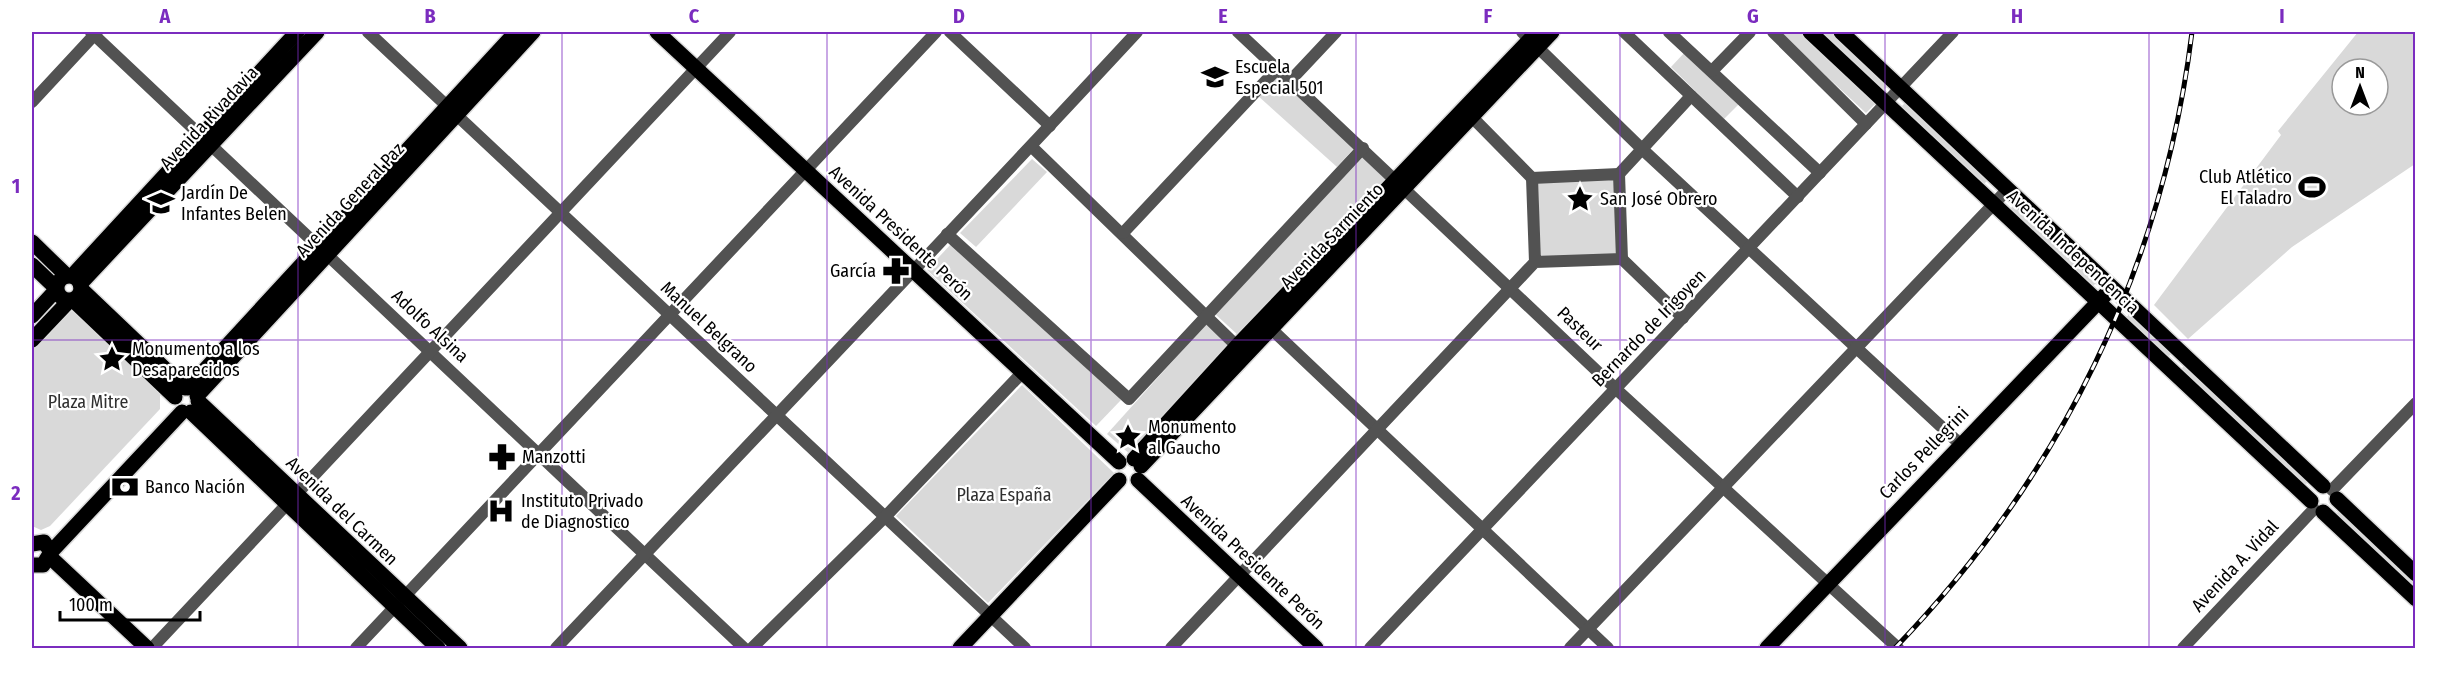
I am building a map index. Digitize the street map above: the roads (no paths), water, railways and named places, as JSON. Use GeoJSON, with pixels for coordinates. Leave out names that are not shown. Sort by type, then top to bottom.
{"type":"FeatureCollection","features":[{"type":"Feature","properties":{"kind":"main road","name":"Avenida Rivadavia"},"geometry":{"type":"LineString","coordinates":[[74,288],[297,32]]}},
{"type":"Feature","properties":{"kind":"main road","name":"Avenida Rivadavia"},"geometry":{"type":"LineString","coordinates":[[206,139],[317,32]]}},
{"type":"Feature","properties":{"kind":"main road","name":"Avenida General Paz"},"geometry":{"type":"LineString","coordinates":[[452,110],[516,32]]}},
{"type":"Feature","properties":{"kind":"main road","name":"Avenida General Paz"},"geometry":{"type":"LineString","coordinates":[[40,558],[166,418],[186,400],[321,250],[452,110],[533,32]]}},
{"type":"Feature","properties":{"kind":"main road","name":"Avenida Presidente Perón"},"geometry":{"type":"LineString","coordinates":[[657,32],[1021,374],[1133,467],[1239,577],[1316,648]]}},
{"type":"Feature","properties":{"kind":"main road","name":"Avenida Sarmiento"},"geometry":{"type":"LineString","coordinates":[[1133,467],[1468,112],[1532,37],[1552,32]]}},
{"type":"Feature","properties":{"kind":"main road","name":"Avenida Independencia"},"geometry":{"type":"LineString","coordinates":[[1810,32],[2415,599]]}},
{"type":"Feature","properties":{"kind":"main road","name":"Avenida Independencia"},"geometry":{"type":"LineString","coordinates":[[1841,32],[2331,492],[2415,574]]}},
{"type":"Feature","properties":{"kind":"main road","name":"Avenida del Carmen"},"geometry":{"type":"LineString","coordinates":[[32,242],[74,288],[186,400],[400,602],[460,648]]}},
{"type":"Feature","properties":{"kind":"main road"},"geometry":{"type":"LineString","coordinates":[[32,265],[56,289]]}},
{"type":"Feature","properties":{"kind":"main road"},"geometry":{"type":"LineString","coordinates":[[32,316],[56,289],[58,282],[74,288],[32,340]]}},
{"type":"Feature","properties":{"kind":"main road","name":"Carlos Pellegrini"},"geometry":{"type":"LineString","coordinates":[[1767,648],[1959,444],[2112,287]]}},
{"type":"Feature","properties":{"kind":"main road"},"geometry":{"type":"LineString","coordinates":[[960,648],[1119,480],[1116,473],[1133,467]]}},
{"type":"Feature","properties":{"kind":"main road"},"geometry":{"type":"LineString","coordinates":[[2314,491],[2331,492],[2333,509],[2316,507],[2314,491]]}},
{"type":"Feature","properties":{"kind":"main road"},"geometry":{"type":"LineString","coordinates":[[40,558],[134,648]]}},
{"type":"Feature","properties":{"kind":"main road"},"geometry":{"type":"LineString","coordinates":[[40,558],[147,648]]}},
{"type":"Feature","properties":{"kind":"main road","name":"Avenida del Carmen"},"geometry":{"type":"LineString","coordinates":[[400,602],[438,648]]}},
{"type":"Feature","properties":{"kind":"street","name":"Manuel Belgrano"},"geometry":{"type":"LineString","coordinates":[[368,32],[1025,648]]}},
{"type":"Feature","properties":{"kind":"street"},"geometry":{"type":"LineString","coordinates":[[152,648],[730,32]]}},
{"type":"Feature","properties":{"kind":"street"},"geometry":{"type":"LineString","coordinates":[[356,648],[936,32]]}},
{"type":"Feature","properties":{"kind":"street"},"geometry":{"type":"LineString","coordinates":[[950,32],[1050,126]]}},
{"type":"Feature","properties":{"kind":"street"},"geometry":{"type":"LineString","coordinates":[[556,648],[1032,147],[1137,32]]}},
{"type":"Feature","properties":{"kind":"street","name":"Pasteur"},"geometry":{"type":"LineString","coordinates":[[1238,32],[1510,286],[1616,389],[1898,648]]}},
{"type":"Feature","properties":{"kind":"street"},"geometry":{"type":"LineString","coordinates":[[1289,82],[1336,32]]}},
{"type":"Feature","properties":{"kind":"street"},"geometry":{"type":"LineString","coordinates":[[1624,32],[1798,197]]}},
{"type":"Feature","properties":{"kind":"street"},"geometry":{"type":"LineString","coordinates":[[1669,32],[1820,173]]}},
{"type":"Feature","properties":{"kind":"street"},"geometry":{"type":"LineString","coordinates":[[1712,71],[1750,32]]}},
{"type":"Feature","properties":{"kind":"street"},"geometry":{"type":"LineString","coordinates":[[1773,32],[1866,124]]}},
{"type":"Feature","properties":{"kind":"street","name":"Bernardo de Irigoyen"},"geometry":{"type":"LineString","coordinates":[[1370,648],[1953,32]]}},
{"type":"Feature","properties":{"kind":"street","name":"Adolfo Alsina"},"geometry":{"type":"LineString","coordinates":[[94,33],[744,648]]}},
{"type":"Feature","properties":{"kind":"street"},"geometry":{"type":"LineString","coordinates":[[32,102],[94,33]]}},
{"type":"Feature","properties":{"kind":"street"},"geometry":{"type":"LineString","coordinates":[[1532,37],[1642,148],[1959,444]]}},
{"type":"Feature","properties":{"kind":"street"},"geometry":{"type":"LineString","coordinates":[[1123,233],[1277,69]]}},
{"type":"Feature","properties":{"kind":"street"},"geometry":{"type":"LineString","coordinates":[[1683,318],[1622,259],[1619,174],[1691,96]]}},
{"type":"Feature","properties":{"kind":"street"},"geometry":{"type":"LineString","coordinates":[[1468,112],[1532,178],[1535,262]]}},
{"type":"Feature","properties":{"kind":"street"},"geometry":{"type":"LineString","coordinates":[[1032,147],[1123,233],[1241,351]]}},
{"type":"Feature","properties":{"kind":"street"},"geometry":{"type":"LineString","coordinates":[[947,234],[1129,399],[1363,148]]}},
{"type":"Feature","properties":{"kind":"street"},"geometry":{"type":"LineString","coordinates":[[1532,178],[1619,174]]}},
{"type":"Feature","properties":{"kind":"street"},"geometry":{"type":"LineString","coordinates":[[1570,648],[2008,189]]}},
{"type":"Feature","properties":{"kind":"street"},"geometry":{"type":"LineString","coordinates":[[1171,648],[1535,262],[1622,259]]}},
{"type":"Feature","properties":{"kind":"street"},"geometry":{"type":"LineString","coordinates":[[1267,324],[1481,530],[1608,648]]}},
{"type":"Feature","properties":{"kind":"street"},"geometry":{"type":"LineString","coordinates":[[752,648],[885,517],[1021,374]]}},
{"type":"Feature","properties":{"kind":"street"},"geometry":{"type":"LineString","coordinates":[[2331,492],[2415,403]]}},
{"type":"Feature","properties":{"kind":"street","name":"Avenida A. Vidal"},"geometry":{"type":"LineString","coordinates":[[2183,648],[2316,507]]}},
{"type":"Feature","properties":{"kind":"railway"},"geometry":{"type":"LineString","coordinates":[[1895,648],[1954,582],[2007,513],[2054,440],[2094,364],[2129,286],[2157,204],[2178,119],[2192,32]]}},
{"type":"Feature","properties":{"kind":"place","name":"Escuela Especial 501"},"geometry":{"type":"Point","coordinates":[1215,77]}},
{"type":"Feature","properties":{"kind":"place","name":"Club Atlético El Taladro"},"geometry":{"type":"Point","coordinates":[2312,187]}},
{"type":"Feature","properties":{"kind":"place","name":"San José Obrero"},"geometry":{"type":"Point","coordinates":[1580,199]}},
{"type":"Feature","properties":{"kind":"place","name":"Jardín De Infantes Belen"},"geometry":{"type":"Point","coordinates":[161,203]}},
{"type":"Feature","properties":{"kind":"place","name":"García"},"geometry":{"type":"Point","coordinates":[896,271]}},
{"type":"Feature","properties":{"kind":"place","name":"Monumento a los Desaparecidos"},"geometry":{"type":"Point","coordinates":[112,359]}},
{"type":"Feature","properties":{"kind":"place","name":"Monumento al Gaucho"},"geometry":{"type":"Point","coordinates":[1128,437]}},
{"type":"Feature","properties":{"kind":"place","name":"Manzotti"},"geometry":{"type":"Point","coordinates":[502,457]}},
{"type":"Feature","properties":{"kind":"place","name":"Banco Nación"},"geometry":{"type":"Point","coordinates":[125,487]}},
{"type":"Feature","properties":{"kind":"place","name":"Instituto Privado de Diagnostico"},"geometry":{"type":"Point","coordinates":[501,511]}},
{"type":"Feature","properties":{"kind":"park label","name":"Plaza Mitre"},"geometry":{"type":"Point","coordinates":[88,402]}},
{"type":"Feature","properties":{"kind":"park label","name":"Plaza España"},"geometry":{"type":"Point","coordinates":[1004,495]}}]}
